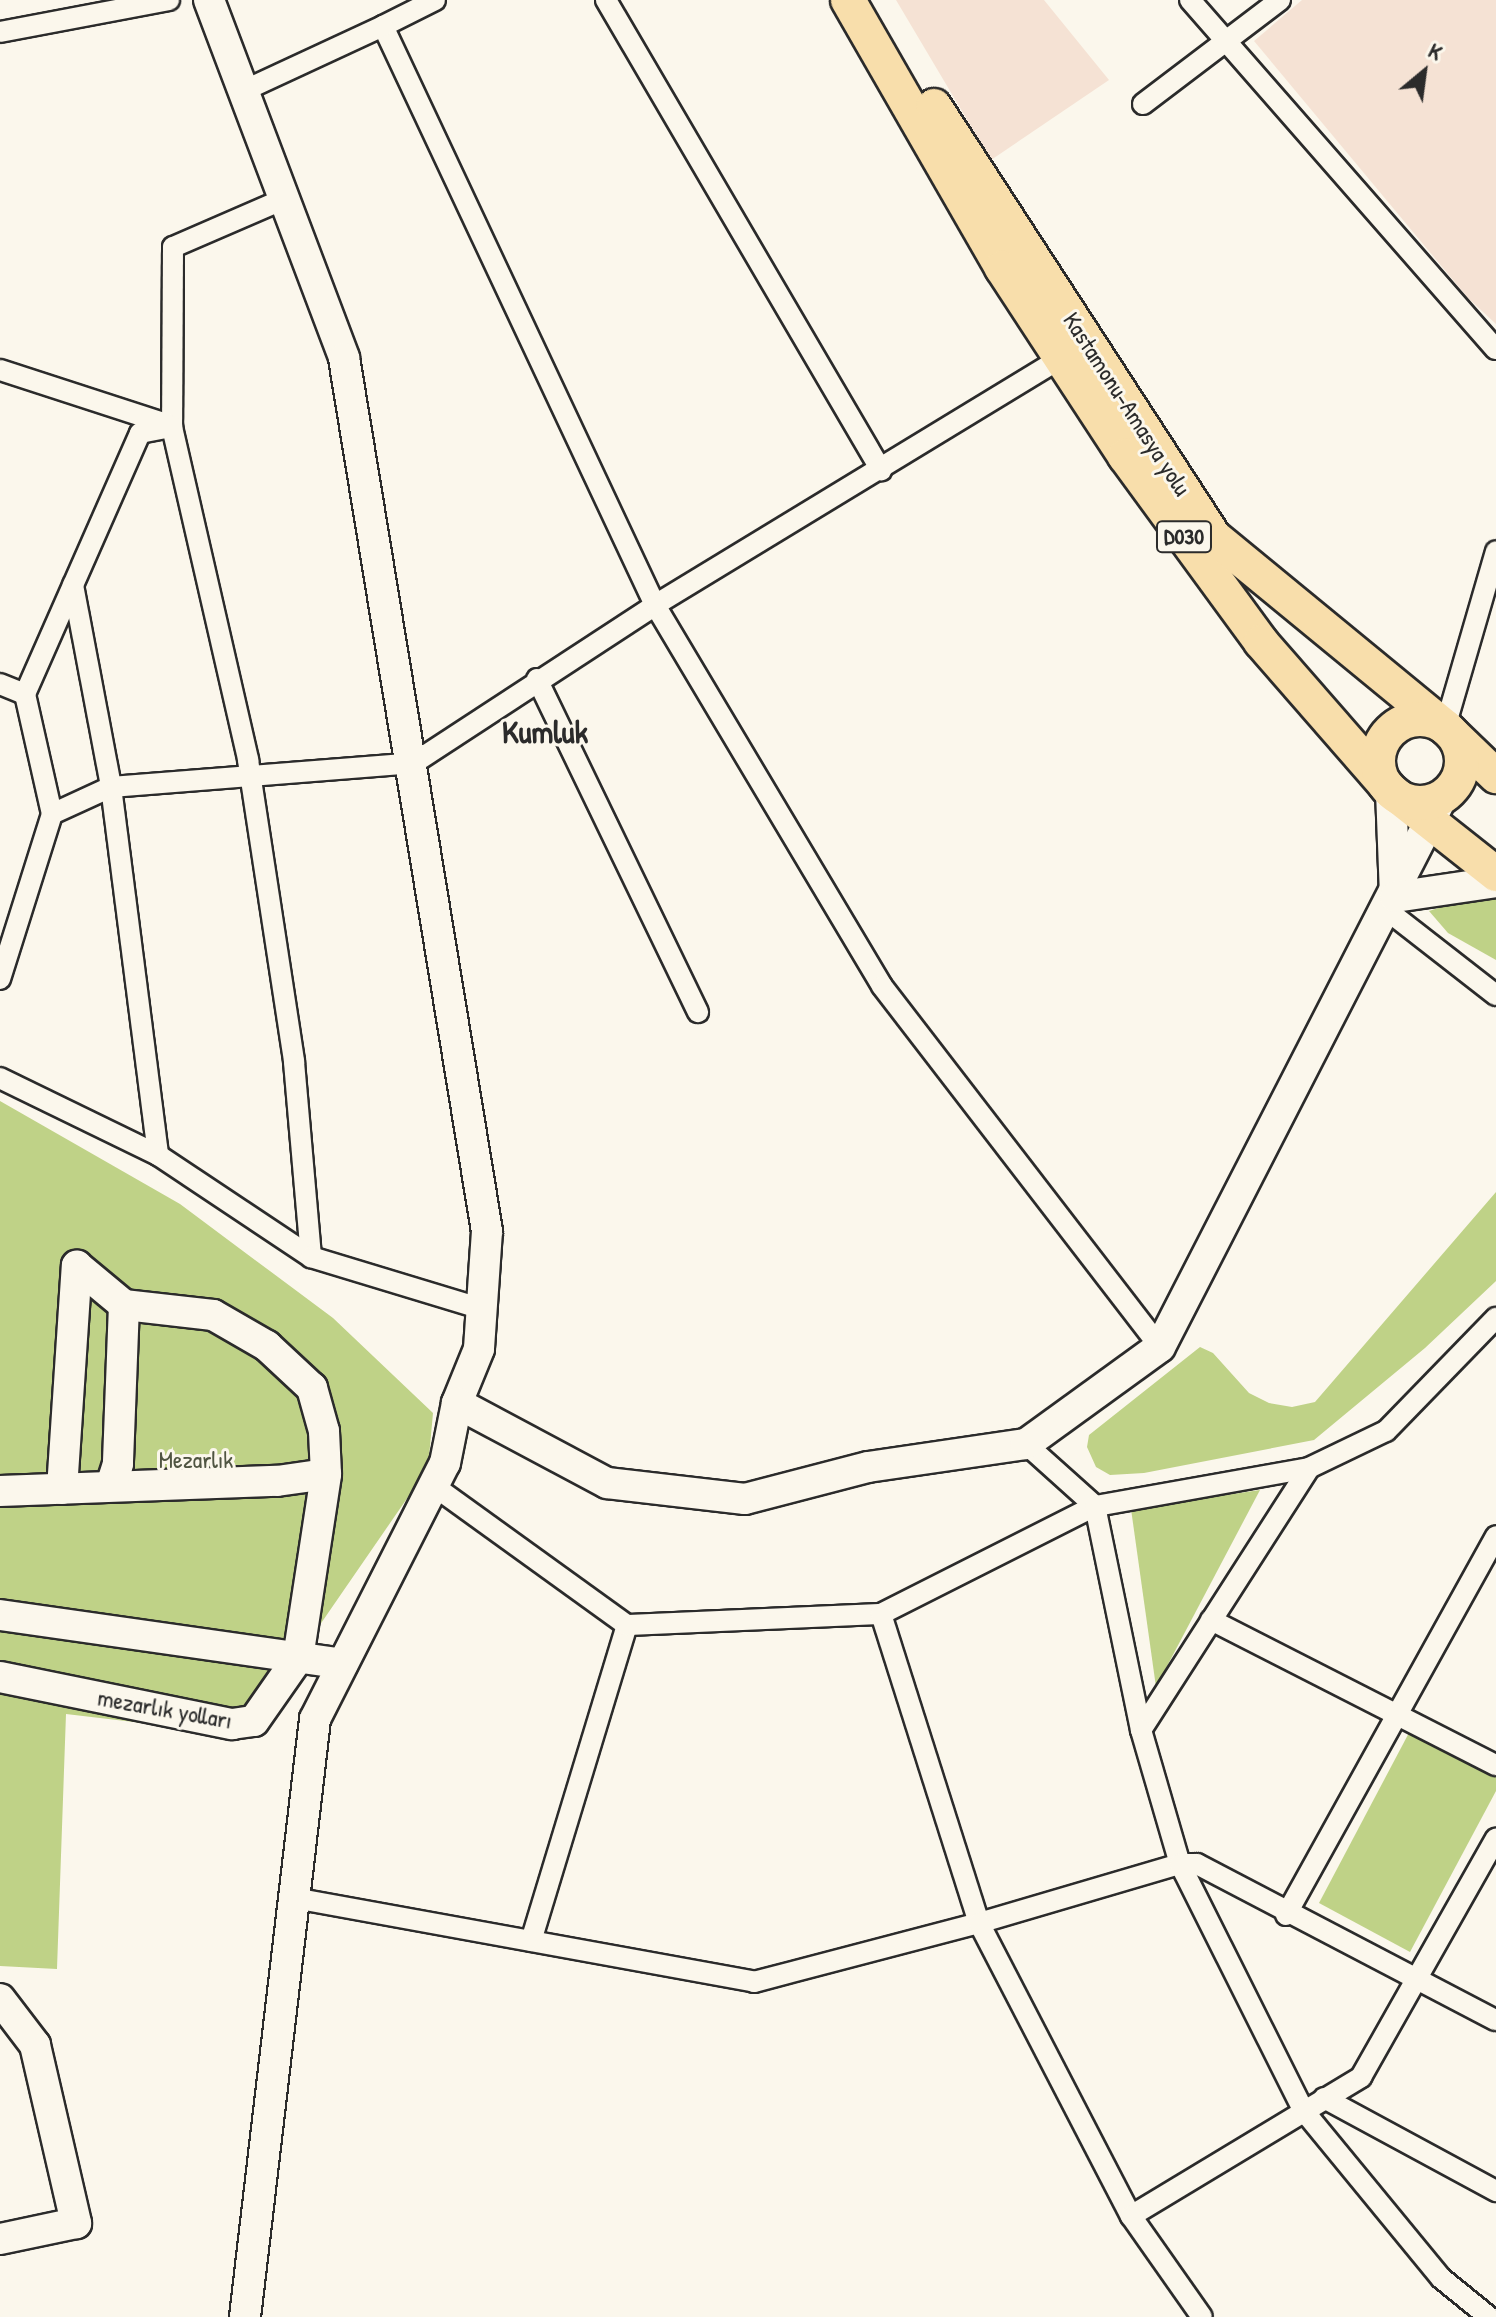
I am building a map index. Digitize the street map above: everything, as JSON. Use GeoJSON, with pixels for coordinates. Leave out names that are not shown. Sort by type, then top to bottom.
{"type":"FeatureCollection","features":[{"type":"Feature","properties":{"kind":"main road","name":"Kastamonu-Amasya yolu"},"geometry":{"type":"LineString","coordinates":[[848,0],[933,149],[1125,456],[1261,642],[1391,791]]}},
{"type":"Feature","properties":{"kind":"main road","name":"Kastamonu-Amasya yolu"},"geometry":{"type":"LineString","coordinates":[[869,0],[1214,537],[1445,727],[1496,776]]}},
{"type":"Feature","properties":{"kind":"main road"},"geometry":{"type":"LineString","coordinates":[[1436,808],[1459,777],[1461,749],[1445,727],[1419,719],[1393,729],[1379,752],[1383,780],[1391,791],[1436,808],[1496,874]]}},
{"type":"Feature","properties":{"kind":"street"},"geometry":{"type":"LineString","coordinates":[[0,32],[169,0]]}},
{"type":"Feature","properties":{"kind":"street"},"geometry":{"type":"LineString","coordinates":[[209,0],[344,358],[414,763],[487,1231],[479,1349],[457,1403],[440,1474],[315,1719],[245,2317]]}},
{"type":"Feature","properties":{"kind":"street"},"geometry":{"type":"LineString","coordinates":[[243,91],[435,0]]}},
{"type":"Feature","properties":{"kind":"street"},"geometry":{"type":"LineString","coordinates":[[606,0],[881,470]]}},
{"type":"Feature","properties":{"kind":"street"},"geometry":{"type":"LineString","coordinates":[[1190,0],[1496,349]]}},
{"type":"Feature","properties":{"kind":"street"},"geometry":{"type":"LineString","coordinates":[[1143,104],[1280,0]]}},
{"type":"Feature","properties":{"kind":"street"},"geometry":{"type":"LineString","coordinates":[[383,26],[655,605],[882,986],[1160,1347]]}},
{"type":"Feature","properties":{"kind":"street"},"geometry":{"type":"LineString","coordinates":[[284,199],[173,247],[172,427],[251,778],[294,1062],[311,1257]]}},
{"type":"Feature","properties":{"kind":"street"},"geometry":{"type":"LineString","coordinates":[[52,814],[111,787],[414,763],[537,679],[655,605],[1061,358]]}},
{"type":"Feature","properties":{"kind":"street"},"geometry":{"type":"LineString","coordinates":[[0,370],[172,427]]}},
{"type":"Feature","properties":{"kind":"street"},"geometry":{"type":"LineString","coordinates":[[0,979],[52,814],[25,694],[140,433],[172,427]]}},
{"type":"Feature","properties":{"kind":"street"},"geometry":{"type":"LineString","coordinates":[[1445,727],[1496,551]]}},
{"type":"Feature","properties":{"kind":"street"},"geometry":{"type":"LineString","coordinates":[[73,585],[111,787],[158,1155]]}},
{"type":"Feature","properties":{"kind":"street"},"geometry":{"type":"LineString","coordinates":[[537,679],[698,1012]]}},
{"type":"Feature","properties":{"kind":"street"},"geometry":{"type":"LineString","coordinates":[[0,684],[25,694]]}},
{"type":"Feature","properties":{"kind":"street"},"geometry":{"type":"LineString","coordinates":[[1391,791],[1391,904],[1496,995]]}},
{"type":"Feature","properties":{"kind":"street"},"geometry":{"type":"LineString","coordinates":[[457,1403],[607,1483],[745,1499],[868,1467],[1026,1444],[1160,1347],[1391,904],[1436,808]]}},
{"type":"Feature","properties":{"kind":"street"},"geometry":{"type":"LineString","coordinates":[[1391,904],[1496,882]]}},
{"type":"Feature","properties":{"kind":"street"},"geometry":{"type":"LineString","coordinates":[[0,1078],[158,1155],[311,1257],[482,1309]]}},
{"type":"Feature","properties":{"kind":"street"},"geometry":{"type":"LineString","coordinates":[[62,1489],[77,1266],[124,1305],[118,1464],[111,1485]]}},
{"type":"Feature","properties":{"kind":"street","name":"mezarlık yolları"},"geometry":{"type":"LineString","coordinates":[[0,1677],[232,1724],[254,1721],[298,1658],[326,1474],[324,1431],[312,1388],[267,1346],[213,1315],[124,1305]]}},
{"type":"Feature","properties":{"kind":"street"},"geometry":{"type":"LineString","coordinates":[[440,1474],[627,1625],[881,1614],[1095,1506],[1309,1468],[1386,1431],[1496,1318]]}},
{"type":"Feature","properties":{"kind":"street"},"geometry":{"type":"LineString","coordinates":[[1026,1444],[1095,1506],[1141,1730],[1180,1864],[1303,2110],[1441,2278],[1489,2317]]}},
{"type":"Feature","properties":{"kind":"street"},"geometry":{"type":"LineString","coordinates":[[1141,1730],[1309,1468]]}},
{"type":"Feature","properties":{"kind":"street"},"geometry":{"type":"LineString","coordinates":[[0,1491],[277,1481],[326,1474]]}},
{"type":"Feature","properties":{"kind":"street"},"geometry":{"type":"LineString","coordinates":[[1286,1915],[1496,1536]]}},
{"type":"Feature","properties":{"kind":"street"},"geometry":{"type":"LineString","coordinates":[[881,1614],[979,1923],[1131,2216],[1202,2317]]}},
{"type":"Feature","properties":{"kind":"street"},"geometry":{"type":"LineString","coordinates":[[0,1615],[343,1664]]}},
{"type":"Feature","properties":{"kind":"street"},"geometry":{"type":"LineString","coordinates":[[1211,1620],[1496,1765]]}},
{"type":"Feature","properties":{"kind":"street"},"geometry":{"type":"LineString","coordinates":[[531,1941],[627,1625]]}},
{"type":"Feature","properties":{"kind":"street"},"geometry":{"type":"LineString","coordinates":[[1131,2216],[1361,2077],[1420,1980],[1496,1838]]}},
{"type":"Feature","properties":{"kind":"street"},"geometry":{"type":"LineString","coordinates":[[294,1898],[754,1982],[979,1923],[1180,1864],[1197,1864],[1286,1915],[1496,2020]]}},
{"type":"Feature","properties":{"kind":"street"},"geometry":{"type":"LineString","coordinates":[[0,1999],[35,2045],[76,2223],[0,2239]]}},
{"type":"Feature","properties":{"kind":"street"},"geometry":{"type":"LineString","coordinates":[[1324,2098],[1496,2191]]}},
{"type":"Feature","properties":{"kind":"shaded area"},"geometry":{"type":"Polygon","coordinates":[[[896,0],[1044,0],[1109,80],[991,160],[896,0]]]}},
{"type":"Feature","properties":{"kind":"shaded area"},"geometry":{"type":"Polygon","coordinates":[[[1302,0],[1496,0],[1496,324],[1468,298],[1254,41],[1302,0]]]}},
{"type":"Feature","properties":{"kind":"green space"},"geometry":{"type":"Polygon","coordinates":[[[1488,892],[1496,898],[1496,960],[1448,933],[1429,911],[1488,892]]]}},
{"type":"Feature","properties":{"kind":"green space","name":"Mezarlık"},"geometry":{"type":"Polygon","coordinates":[[[0,1101],[180,1204],[333,1318],[433,1413],[428,1468],[244,1735],[66,1714],[57,1969],[0,1966],[0,1101]]]}},
{"type":"Feature","properties":{"kind":"green space"},"geometry":{"type":"Polygon","coordinates":[[[1496,1192],[1496,1281],[1425,1348],[1314,1440],[1144,1473],[1110,1475],[1096,1467],[1087,1447],[1089,1435],[1200,1347],[1213,1353],[1249,1393],[1269,1403],[1292,1407],[1315,1402],[1496,1192]]]}},
{"type":"Feature","properties":{"kind":"green space"},"geometry":{"type":"Polygon","coordinates":[[[1260,1490],[1156,1687],[1131,1509],[1260,1490]]]}},
{"type":"Feature","properties":{"kind":"green space"},"geometry":{"type":"Polygon","coordinates":[[[1411,1729],[1496,1774],[1496,1791],[1410,1952],[1319,1903],[1411,1729]]]}},
{"type":"Feature","properties":{"kind":"district","name":"Kumluk"},"geometry":{"type":"Point","coordinates":[545,732]}}]}
